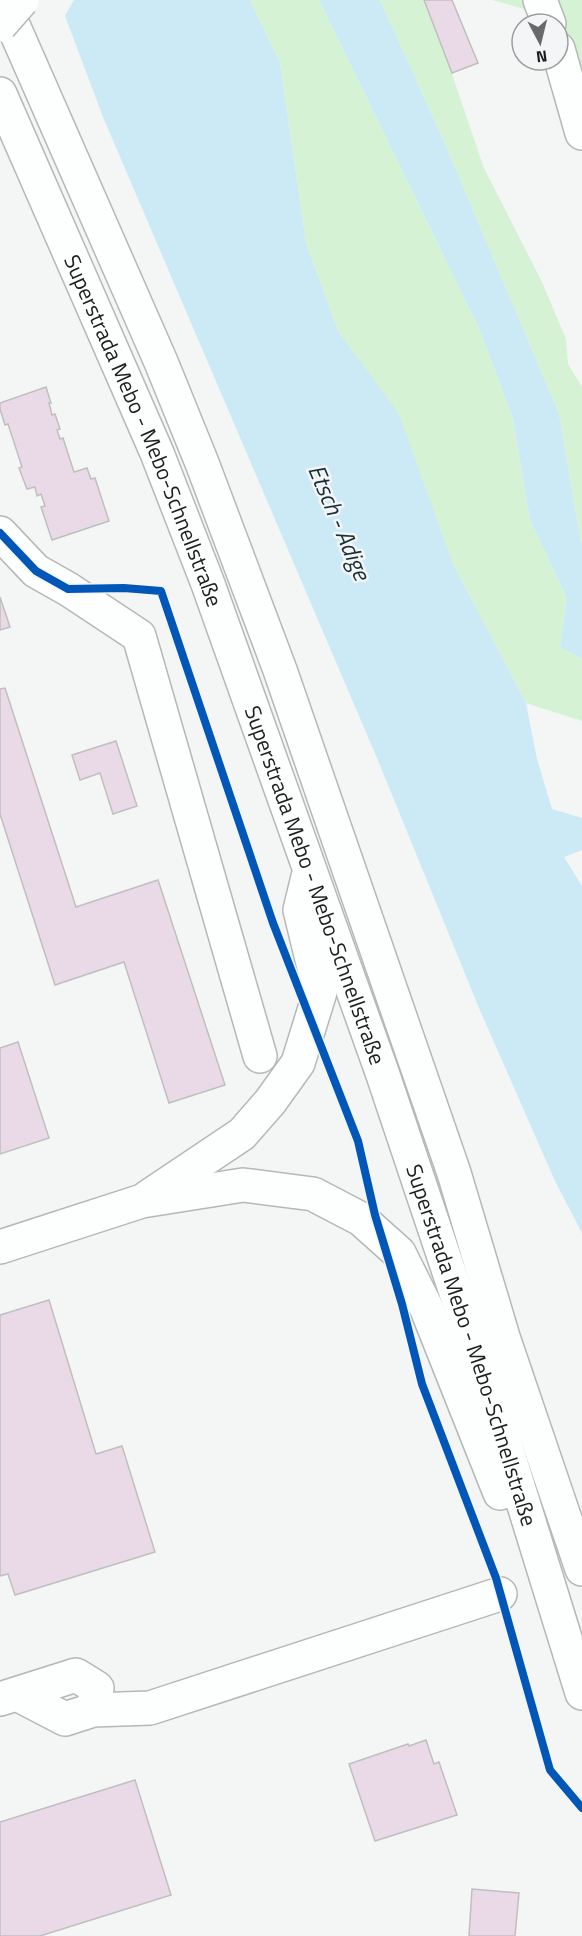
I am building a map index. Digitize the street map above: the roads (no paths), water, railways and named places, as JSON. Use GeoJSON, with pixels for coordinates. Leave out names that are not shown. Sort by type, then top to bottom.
{"type":"FeatureCollection","features":[{"type":"Feature","properties":{"kind":"main road","name":"Superstrada Mebo - Mebo-Schnellstraße"},"geometry":{"type":"LineString","coordinates":[[2,0],[161,362],[202,463],[280,670],[454,1173],[503,1337],[582,1569]]}},
{"type":"Feature","properties":{"kind":"main road"},"geometry":{"type":"LineString","coordinates":[[0,25],[22,0]]}},
{"type":"Feature","properties":{"kind":"main road"},"geometry":{"type":"LineString","coordinates":[[565,72],[582,133]]}},
{"type":"Feature","properties":{"kind":"main road","name":"Superstrada Mebo - Mebo-Schnellstraße"},"geometry":{"type":"LineString","coordinates":[[0,94],[177,504],[208,584],[383,1075],[484,1376],[582,1693]]}},
{"type":"Feature","properties":{"kind":"main road"},"geometry":{"type":"LineString","coordinates":[[0,533],[36,571],[68,589],[139,636],[260,1056]]}},
{"type":"Feature","properties":{"kind":"main road"},"geometry":{"type":"LineString","coordinates":[[142,1201],[242,1134],[270,1102],[298,1063],[320,992],[300,910],[309,871]]}},
{"type":"Feature","properties":{"kind":"main road"},"geometry":{"type":"LineString","coordinates":[[0,1247],[142,1201],[243,1185],[313,1194],[361,1220],[399,1254],[426,1307],[582,1702]]}},
{"type":"Feature","properties":{"kind":"main road"},"geometry":{"type":"LineString","coordinates":[[9,1697],[76,1675],[97,1688],[93,1710],[150,1708],[500,1594]]}},
{"type":"Feature","properties":{"kind":"water","name":"Etsch - Adige"},"geometry":{"type":"Polygon","coordinates":[[[59,0],[250,0],[280,63],[306,243],[338,331],[399,414],[453,564],[526,703],[537,759],[552,809],[582,818],[582,850],[564,857],[582,886],[582,1233],[555,1181],[479,1008],[377,758],[103,117],[59,0]]]}},
{"type":"Feature","properties":{"kind":"water"},"geometry":{"type":"Polygon","coordinates":[[[319,0],[380,0],[445,144],[559,414],[582,543],[582,659],[560,647],[567,598],[530,520],[513,419],[480,330],[319,0]]]}}]}
